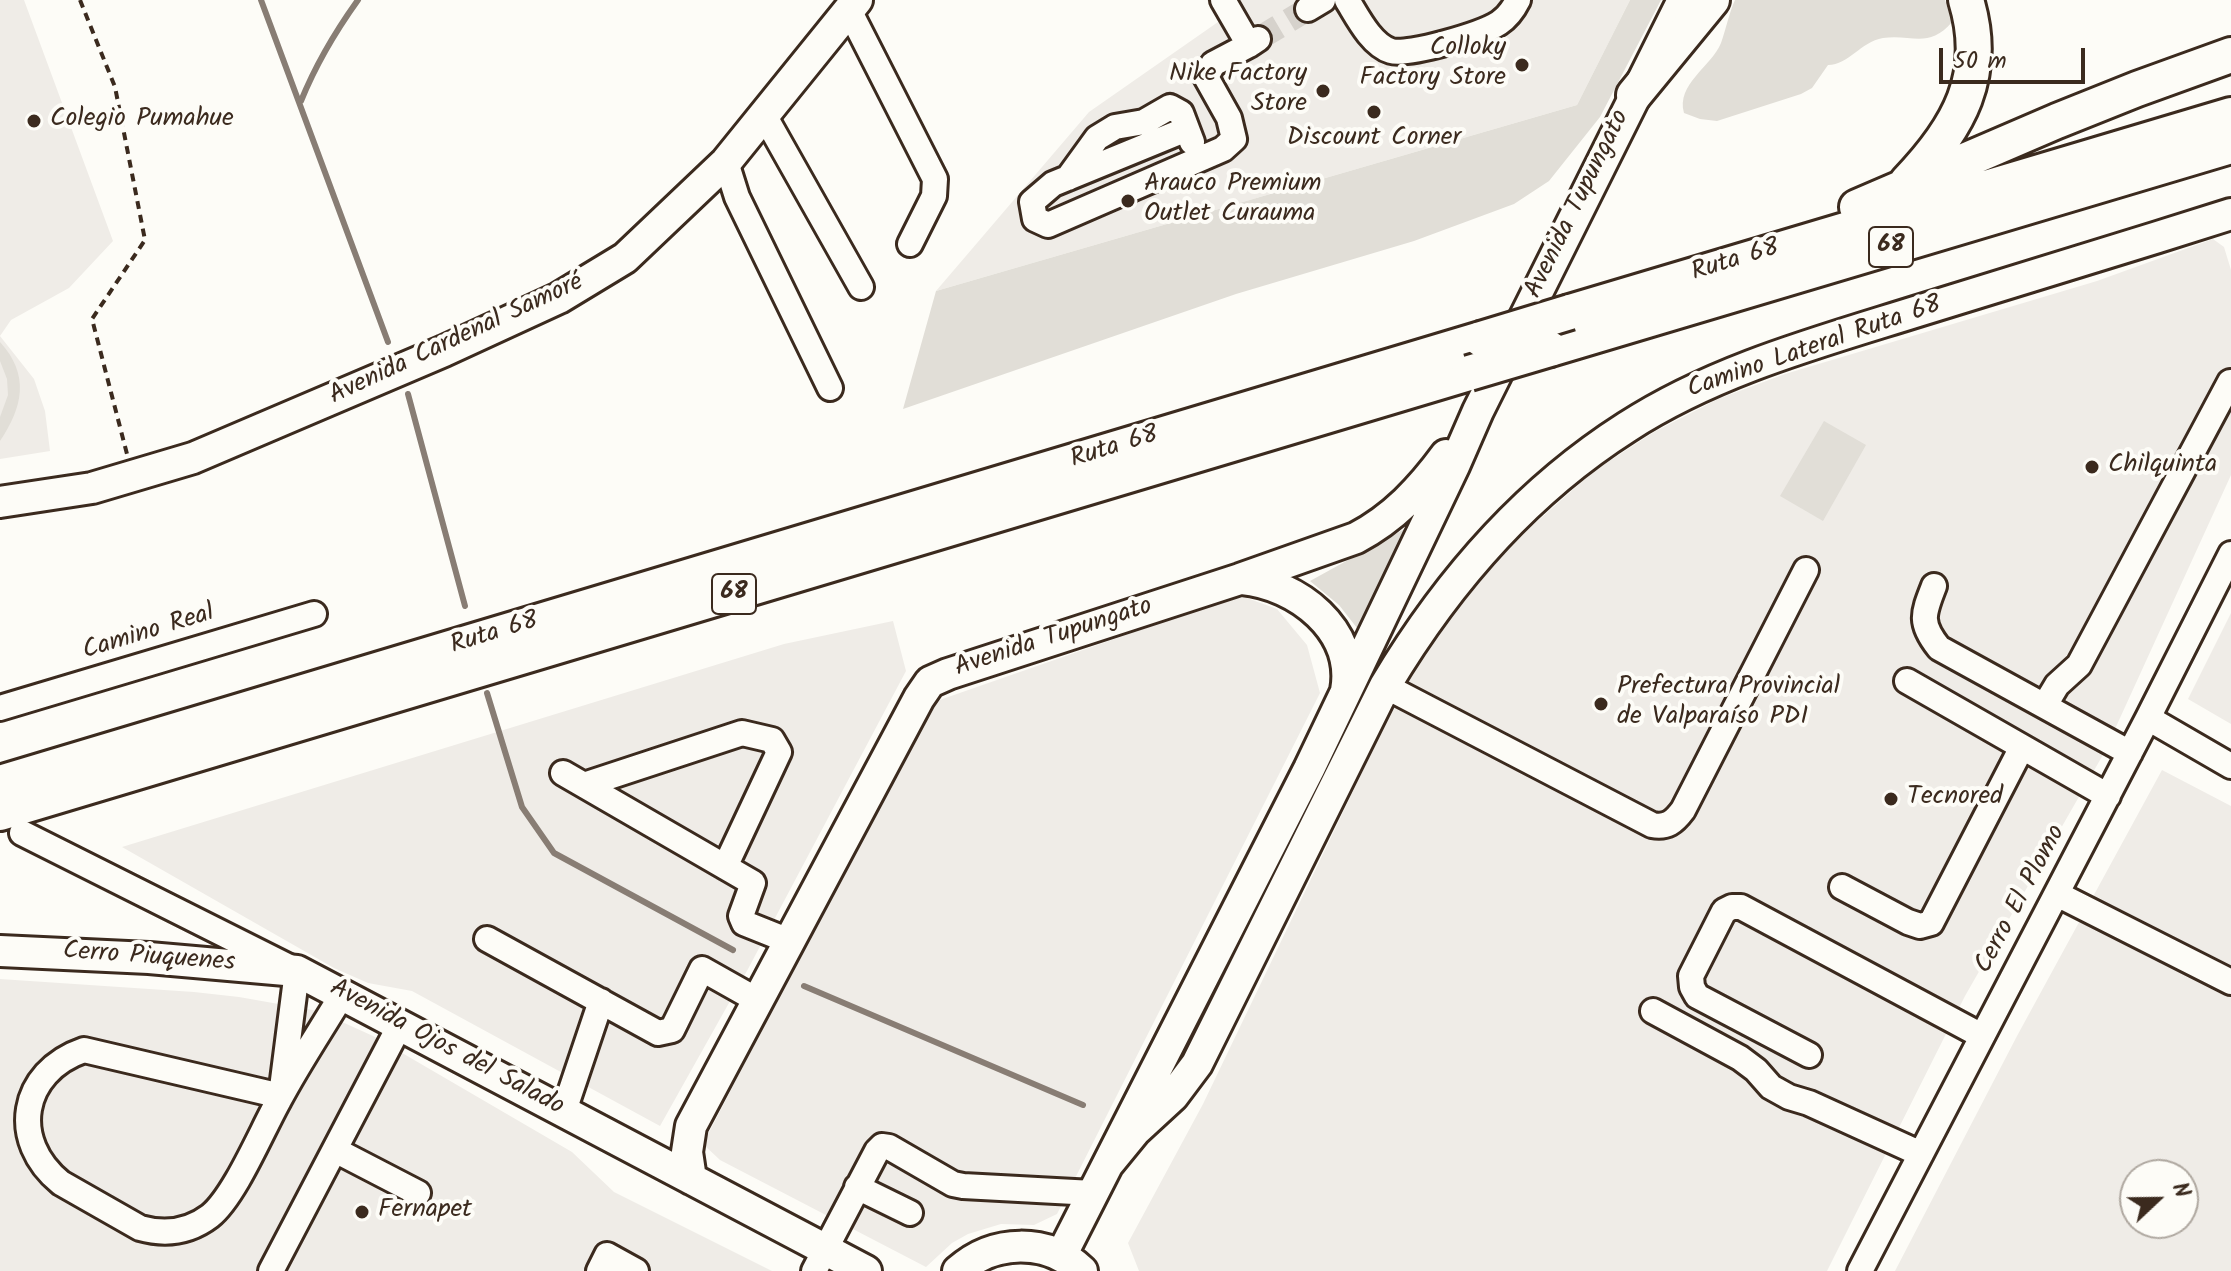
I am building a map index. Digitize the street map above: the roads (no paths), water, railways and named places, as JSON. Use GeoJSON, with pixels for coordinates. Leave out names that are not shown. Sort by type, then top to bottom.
{"type":"FeatureCollection","features":[{"type":"Feature","properties":{"kind":"highway"},"geometry":{"type":"LineString","coordinates":[[1634,95],[1712,0]]}},
{"type":"Feature","properties":{"kind":"highway"},"geometry":{"type":"LineString","coordinates":[[1902,188],[1935,150],[1968,94],[1975,56],[1966,0]]}},
{"type":"Feature","properties":{"kind":"highway"},"geometry":{"type":"LineString","coordinates":[[1781,249],[1839,216],[1902,188],[2110,100],[2231,55]]}},
{"type":"Feature","properties":{"kind":"highway","name":"Ruta 68"},"geometry":{"type":"LineString","coordinates":[[0,783],[2231,115]]}},
{"type":"Feature","properties":{"kind":"highway","name":"Ruta 68"},"geometry":{"type":"LineString","coordinates":[[11,823],[1469,373],[2231,146]]}},
{"type":"Feature","properties":{"kind":"main road","name":"Avenida Tupungato"},"geometry":{"type":"LineString","coordinates":[[1072,1263],[1093,1193],[1309,769],[1478,411],[1683,0]]}},
{"type":"Feature","properties":{"kind":"main road","name":"Avenida Cardenal Samoré"},"geometry":{"type":"LineString","coordinates":[[0,502],[92,488],[193,458],[444,351],[559,298],[625,258],[726,162],[853,5]]}},
{"type":"Feature","properties":{"kind":"main road","name":"Camino Lateral Ruta 68"},"geometry":{"type":"LineString","coordinates":[[1314,832],[1385,686],[1435,608],[1494,537],[1528,504],[1570,468],[1627,427],[1700,386],[1785,354],[2231,214]]}},
{"type":"Feature","properties":{"kind":"main road","name":"Avenida Tupungato"},"geometry":{"type":"LineString","coordinates":[[691,1179],[687,1152],[691,1126],[930,682],[1339,545],[1372,529],[1416,493],[1478,411]]}},
{"type":"Feature","properties":{"kind":"main road"},"geometry":{"type":"LineString","coordinates":[[1240,579],[1265,582],[1288,590],[1316,610],[1335,634],[1341,649],[1348,679],[1346,691]]}},
{"type":"Feature","properties":{"kind":"main road","name":"Avenida Tupungato"},"geometry":{"type":"LineString","coordinates":[[1108,1164],[1135,1131],[1173,1096],[1197,1064],[1314,832]]}},
{"type":"Feature","properties":{"kind":"main road","name":"Cerro Piuquenes"},"geometry":{"type":"LineString","coordinates":[[0,951],[149,958],[297,971]]}},
{"type":"Feature","properties":{"kind":"main road","name":"Avenida Ojos del Salado"},"geometry":{"type":"LineString","coordinates":[[297,971],[691,1179],[820,1260],[866,1271]]}},
{"type":"Feature","properties":{"kind":"main road"},"geometry":{"type":"LineString","coordinates":[[958,1271],[981,1255],[1013,1246],[1029,1246],[1072,1263]]}},
{"type":"Feature","properties":{"kind":"street"},"geometry":{"type":"LineString","coordinates":[[1199,159],[1187,129],[1053,184],[1032,202],[1035,219],[1048,225],[1223,149],[1234,139],[1229,118],[1206,77],[1213,64],[1253,42],[1223,0]]}},
{"type":"Feature","properties":{"kind":"street"},"geometry":{"type":"LineString","coordinates":[[1347,0],[1374,38],[1391,51],[1449,42],[1488,29],[1509,15],[1518,0]]}},
{"type":"Feature","properties":{"kind":"street"},"geometry":{"type":"LineString","coordinates":[[853,5],[935,179],[934,196],[910,244]]}},
{"type":"Feature","properties":{"kind":"street"},"geometry":{"type":"LineString","coordinates":[[764,115],[861,287]]}},
{"type":"Feature","properties":{"kind":"street"},"geometry":{"type":"LineString","coordinates":[[726,162],[737,197],[830,388]]}},
{"type":"Feature","properties":{"kind":"street"},"geometry":{"type":"LineString","coordinates":[[2045,705],[2057,685],[2079,665],[2230,382]]}},
{"type":"Feature","properties":{"kind":"street","name":"Cerro El Plomo"},"geometry":{"type":"LineString","coordinates":[[1860,1271],[2231,554]]}},
{"type":"Feature","properties":{"kind":"street"},"geometry":{"type":"LineString","coordinates":[[1385,686],[1652,825],[1670,825],[1683,810],[1806,570]]}},
{"type":"Feature","properties":{"kind":"street"},"geometry":{"type":"LineString","coordinates":[[1934,586],[1923,614],[1927,633],[1939,648],[2130,753]]}},
{"type":"Feature","properties":{"kind":"street","name":"Camino Real"},"geometry":{"type":"LineString","coordinates":[[0,708],[314,614]]}},
{"type":"Feature","properties":{"kind":"street"},"geometry":{"type":"LineString","coordinates":[[1907,681],[2108,796]]}},
{"type":"Feature","properties":{"kind":"street"},"geometry":{"type":"LineString","coordinates":[[2148,718],[2231,766]]}},
{"type":"Feature","properties":{"kind":"street"},"geometry":{"type":"LineString","coordinates":[[725,867],[779,752],[772,740],[742,733],[574,779],[725,867],[753,883],[741,916],[744,923],[789,941]]}},
{"type":"Feature","properties":{"kind":"street"},"geometry":{"type":"LineString","coordinates":[[1842,887],[1908,922],[1920,926],[1931,923],[2022,747]]}},
{"type":"Feature","properties":{"kind":"street","name":"Avenida Ojos del Salado"},"geometry":{"type":"LineString","coordinates":[[11,823],[297,971]]}},
{"type":"Feature","properties":{"kind":"street"},"geometry":{"type":"LineString","coordinates":[[2057,894],[2231,982]]}},
{"type":"Feature","properties":{"kind":"street"},"geometry":{"type":"LineString","coordinates":[[1809,1055],[1697,996],[1691,976],[1724,911],[1741,907],[1982,1036]]}},
{"type":"Feature","properties":{"kind":"street"},"geometry":{"type":"LineString","coordinates":[[487,939],[658,1033],[672,1030],[702,969],[757,1000]]}},
{"type":"Feature","properties":{"kind":"street"},"geometry":{"type":"LineString","coordinates":[[281,1096],[297,971]]}},
{"type":"Feature","properties":{"kind":"street"},"geometry":{"type":"LineString","coordinates":[[281,1096],[84,1050],[58,1062],[39,1082],[29,1108],[29,1136],[40,1163],[61,1183],[140,1228],[163,1232],[200,1223],[221,1205],[281,1096],[342,995]]}},
{"type":"Feature","properties":{"kind":"street"},"geometry":{"type":"LineString","coordinates":[[564,1111],[601,1001]]}},
{"type":"Feature","properties":{"kind":"street"},"geometry":{"type":"LineString","coordinates":[[1653,1011],[1740,1058],[1771,1087],[1789,1097],[1809,1103],[1921,1154]]}},
{"type":"Feature","properties":{"kind":"street"},"geometry":{"type":"LineString","coordinates":[[271,1271],[400,1025]]}},
{"type":"Feature","properties":{"kind":"street"},"geometry":{"type":"LineString","coordinates":[[820,1260],[882,1146],[889,1147],[953,1184],[1093,1193]]}},
{"type":"Feature","properties":{"kind":"street"},"geometry":{"type":"LineString","coordinates":[[335,1150],[418,1193]]}},
{"type":"Feature","properties":{"kind":"street"},"geometry":{"type":"LineString","coordinates":[[857,1187],[910,1213]]}},
{"type":"Feature","properties":{"kind":"street"},"geometry":{"type":"LineString","coordinates":[[599,1271],[607,1255],[636,1271]]}},
{"type":"Feature","properties":{"kind":"waterway"},"geometry":{"type":"LineString","coordinates":[[261,0],[388,342]]}},
{"type":"Feature","properties":{"kind":"waterway"},"geometry":{"type":"LineString","coordinates":[[301,101],[326,49],[358,0]]}},
{"type":"Feature","properties":{"kind":"waterway"},"geometry":{"type":"LineString","coordinates":[[408,394],[465,606]]}},
{"type":"Feature","properties":{"kind":"waterway"},"geometry":{"type":"LineString","coordinates":[[487,693],[522,807],[554,853],[733,950]]}},
{"type":"Feature","properties":{"kind":"waterway"},"geometry":{"type":"LineString","coordinates":[[804,986],[1083,1105]]}},
{"type":"Feature","properties":{"kind":"tunnel"},"geometry":{"type":"LineString","coordinates":[[1258,39],[1308,9]]}},
{"type":"Feature","properties":{"kind":"place","name":"Colloky Factory Store"},"geometry":{"type":"Point","coordinates":[1522,65]}},
{"type":"Feature","properties":{"kind":"place","name":"Nike Factory Store"},"geometry":{"type":"Point","coordinates":[1323,91]}},
{"type":"Feature","properties":{"kind":"place","name":"Discount Corner"},"geometry":{"type":"Point","coordinates":[1374,112]}},
{"type":"Feature","properties":{"kind":"place","name":"Colegio Pumahue"},"geometry":{"type":"Point","coordinates":[34,121]}},
{"type":"Feature","properties":{"kind":"place","name":"Arauco Premium Outlet Curauma"},"geometry":{"type":"Point","coordinates":[1128,201]}},
{"type":"Feature","properties":{"kind":"place","name":"Chilquinta"},"geometry":{"type":"Point","coordinates":[2092,467]}},
{"type":"Feature","properties":{"kind":"place","name":"Prefectura Provincial de Valparaíso PDI"},"geometry":{"type":"Point","coordinates":[1601,704]}},
{"type":"Feature","properties":{"kind":"place","name":"Tecnored"},"geometry":{"type":"Point","coordinates":[1891,799]}},
{"type":"Feature","properties":{"kind":"place","name":"Fernapet"},"geometry":{"type":"Point","coordinates":[362,1212]}}]}
